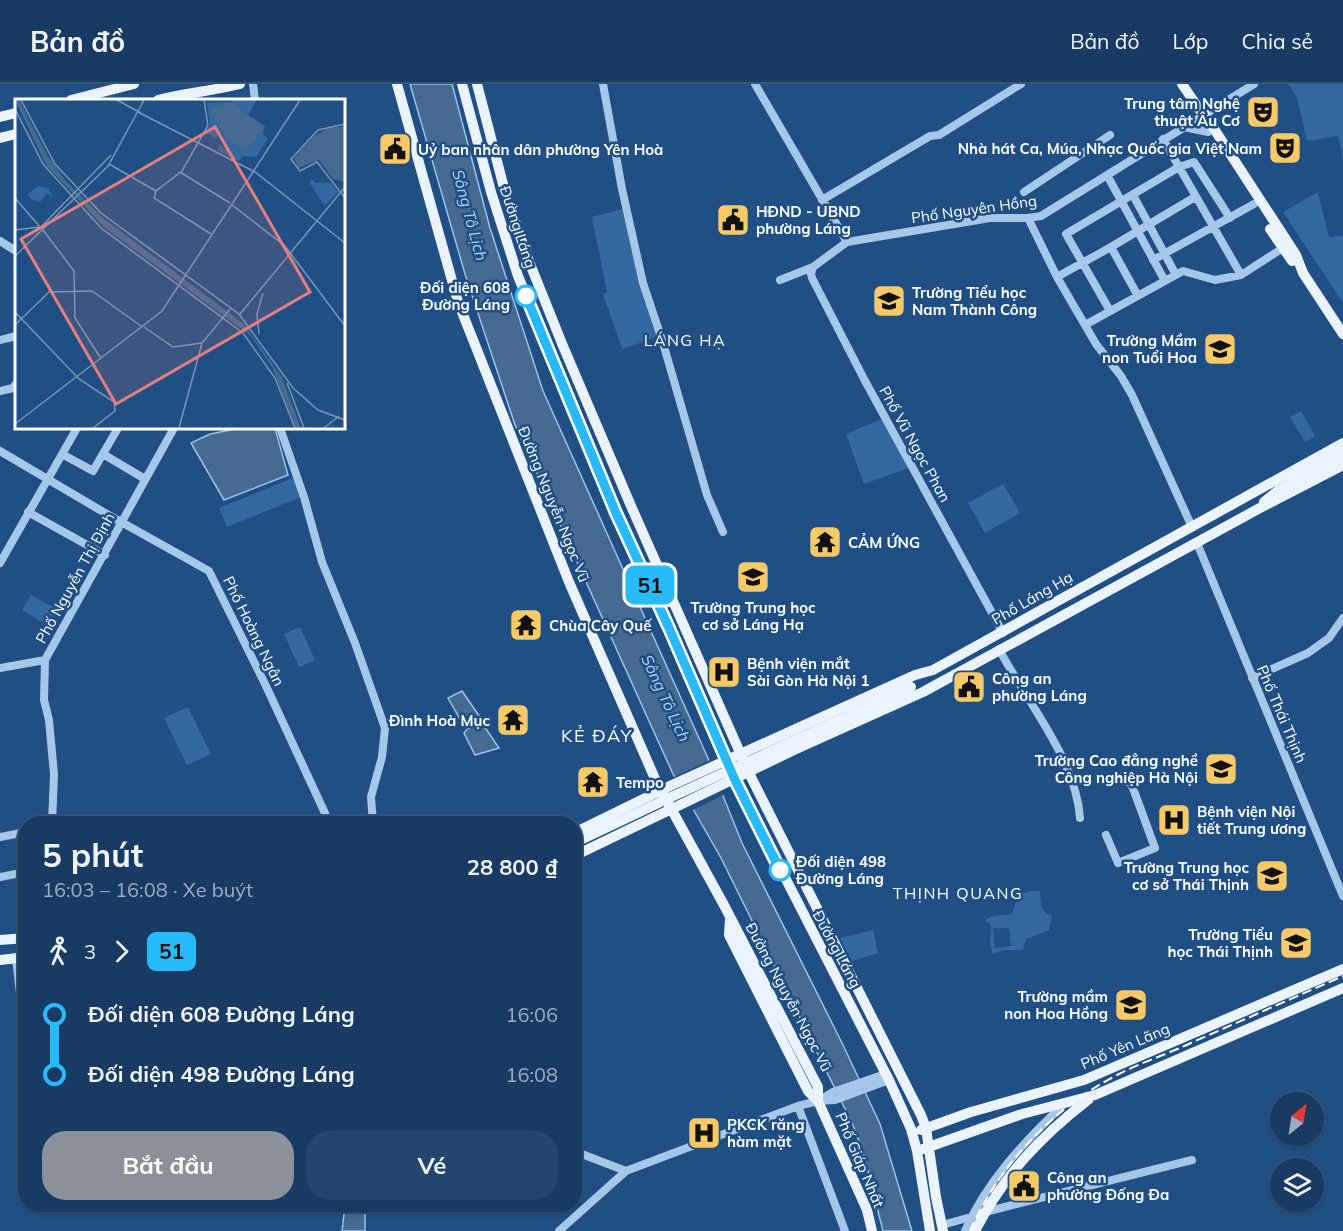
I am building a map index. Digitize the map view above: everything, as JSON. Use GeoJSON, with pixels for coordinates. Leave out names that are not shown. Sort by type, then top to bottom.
{"type":"FeatureCollection","features":[{"type":"Feature","properties":{"kind":"main road"},"geometry":{"type":"LineString","coordinates":[[88,96],[93,84]]}},
{"type":"Feature","properties":{"kind":"main road"},"geometry":{"type":"LineString","coordinates":[[75,99],[134,84]]}},
{"type":"Feature","properties":{"kind":"main road"},"geometry":{"type":"LineString","coordinates":[[179,94],[200,84]]}},
{"type":"Feature","properties":{"kind":"main road"},"geometry":{"type":"LineString","coordinates":[[162,99],[240,84]]}},
{"type":"Feature","properties":{"kind":"main road","name":"Đường Nguyễn Ngọc Vũ"},"geometry":{"type":"LineString","coordinates":[[397,84],[458,302],[569,582],[643,754],[666,788],[730,918],[729,935],[808,1091],[818,1101]]}},
{"type":"Feature","properties":{"kind":"main road","name":"Đường Láng"},"geometry":{"type":"LineString","coordinates":[[462,84],[491,192],[518,276],[584,436],[726,761],[912,1134],[917,1151],[930,1231]]}},
{"type":"Feature","properties":{"kind":"main road","name":"Đường Láng"},"geometry":{"type":"LineString","coordinates":[[477,84],[513,217],[598,429],[749,773],[927,1128],[942,1228]]}},
{"type":"Feature","properties":{"kind":"main road"},"geometry":{"type":"LineString","coordinates":[[1182,84],[1296,255],[1303,273]]}},
{"type":"Feature","properties":{"kind":"main road"},"geometry":{"type":"LineString","coordinates":[[0,117],[15,114]]}},
{"type":"Feature","properties":{"kind":"main road"},"geometry":{"type":"LineString","coordinates":[[1201,114],[1208,132],[1282,249],[1303,273],[1343,334]]}},
{"type":"Feature","properties":{"kind":"main road"},"geometry":{"type":"LineString","coordinates":[[0,138],[15,134]]}},
{"type":"Feature","properties":{"kind":"main road"},"geometry":{"type":"LineString","coordinates":[[584,436],[598,429]]}},
{"type":"Feature","properties":{"kind":"main road","name":"Phố Láng Hạ"},"geometry":{"type":"LineString","coordinates":[[582,829],[666,788],[915,675],[933,670],[1343,443]]}},
{"type":"Feature","properties":{"kind":"main road"},"geometry":{"type":"LineString","coordinates":[[1258,509],[1264,501],[1279,490],[1343,454]]}},
{"type":"Feature","properties":{"kind":"main road","name":"Phố Láng Hạ"},"geometry":{"type":"LineString","coordinates":[[582,852],[922,692],[1343,465]]}},
{"type":"Feature","properties":{"kind":"main road"},"geometry":{"type":"LineString","coordinates":[[1250,496],[1261,496],[1279,490]]}},
{"type":"Feature","properties":{"kind":"main road"},"geometry":{"type":"LineString","coordinates":[[1083,587],[1090,600]]}},
{"type":"Feature","properties":{"kind":"main road"},"geometry":{"type":"LineString","coordinates":[[911,687],[933,670]]}},
{"type":"Feature","properties":{"kind":"main road"},"geometry":{"type":"LineString","coordinates":[[582,839],[911,687],[940,681]]}},
{"type":"Feature","properties":{"kind":"main road"},"geometry":{"type":"LineString","coordinates":[[788,734],[795,750]]}},
{"type":"Feature","properties":{"kind":"main road"},"geometry":{"type":"LineString","coordinates":[[621,810],[630,829]]}},
{"type":"Feature","properties":{"kind":"main road"},"geometry":{"type":"LineString","coordinates":[[0,940],[18,939]]}},
{"type":"Feature","properties":{"kind":"main road"},"geometry":{"type":"LineString","coordinates":[[0,960],[18,957]]}},
{"type":"Feature","properties":{"kind":"main road","name":"Phố Yên Lãng"},"geometry":{"type":"LineString","coordinates":[[912,1134],[971,1112],[1084,1080],[1343,969]]}},
{"type":"Feature","properties":{"kind":"main road"},"geometry":{"type":"LineString","coordinates":[[917,1151],[1022,1114],[1095,1095],[1343,988]]}},
{"type":"Feature","properties":{"kind":"main road"},"geometry":{"type":"LineString","coordinates":[[847,1000],[859,994]]}},
{"type":"Feature","properties":{"kind":"main road"},"geometry":{"type":"LineString","coordinates":[[1158,1049],[1164,1065]]}},
{"type":"Feature","properties":{"kind":"main road"},"geometry":{"type":"LineString","coordinates":[[975,1231],[1015,1166],[1065,1118],[1095,1095]]}},
{"type":"Feature","properties":{"kind":"main road","name":"Phố Giáp Nhất"},"geometry":{"type":"LineString","coordinates":[[818,1101],[867,1210],[872,1231]]}},
{"type":"Feature","properties":{"kind":"street"},"geometry":{"type":"LineString","coordinates":[[253,84],[255,99]]}},
{"type":"Feature","properties":{"kind":"street"},"geometry":{"type":"LineString","coordinates":[[603,84],[622,189],[643,283],[707,495],[723,532]]}},
{"type":"Feature","properties":{"kind":"street"},"geometry":{"type":"LineString","coordinates":[[755,84],[847,242]]}},
{"type":"Feature","properties":{"kind":"street"},"geometry":{"type":"LineString","coordinates":[[822,200],[930,136],[939,135],[1021,84]]}},
{"type":"Feature","properties":{"kind":"street","name":"Phố Nguyên Hồng"},"geometry":{"type":"LineString","coordinates":[[780,280],[813,267],[847,242],[983,219],[1041,216],[1184,127],[1201,114],[1254,84]]}},
{"type":"Feature","properties":{"kind":"street"},"geometry":{"type":"LineString","coordinates":[[1184,127],[1208,132]]}},
{"type":"Feature","properties":{"kind":"street"},"geometry":{"type":"LineString","coordinates":[[1024,192],[1110,135]]}},
{"type":"Feature","properties":{"kind":"street"},"geometry":{"type":"LineString","coordinates":[[1163,140],[1241,275]]}},
{"type":"Feature","properties":{"kind":"street"},"geometry":{"type":"LineString","coordinates":[[1110,311],[1066,234],[1179,167],[1194,162],[1230,218]]}},
{"type":"Feature","properties":{"kind":"street"},"geometry":{"type":"LineString","coordinates":[[1107,175],[1165,281]]}},
{"type":"Feature","properties":{"kind":"street"},"geometry":{"type":"LineString","coordinates":[[1133,195],[1176,274]]}},
{"type":"Feature","properties":{"kind":"street"},"geometry":{"type":"LineString","coordinates":[[1057,276],[1111,247],[1195,196]]}},
{"type":"Feature","properties":{"kind":"street"},"geometry":{"type":"LineString","coordinates":[[1153,260],[1254,204]]}},
{"type":"Feature","properties":{"kind":"street"},"geometry":{"type":"LineString","coordinates":[[1028,218],[1057,276],[1096,344],[1121,376],[1132,395],[1192,527]]}},
{"type":"Feature","properties":{"kind":"street"},"geometry":{"type":"LineString","coordinates":[[0,241],[15,250]]}},
{"type":"Feature","properties":{"kind":"street"},"geometry":{"type":"LineString","coordinates":[[1111,247],[1138,296]]}},
{"type":"Feature","properties":{"kind":"street"},"geometry":{"type":"LineString","coordinates":[[1085,325],[1183,271],[1215,280],[1241,275],[1282,249]]}},
{"type":"Feature","properties":{"kind":"street","name":"Phố Vũ Ngọc Phan"},"geometry":{"type":"LineString","coordinates":[[813,267],[812,278],[861,374],[1003,633]]}},
{"type":"Feature","properties":{"kind":"street"},"geometry":{"type":"LineString","coordinates":[[0,340],[15,336]]}},
{"type":"Feature","properties":{"kind":"street"},"geometry":{"type":"LineString","coordinates":[[0,391],[15,385]]}},
{"type":"Feature","properties":{"kind":"street"},"geometry":{"type":"LineString","coordinates":[[1,558],[76,429]]}},
{"type":"Feature","properties":{"kind":"street"},"geometry":{"type":"LineString","coordinates":[[62,454],[93,471],[117,429]]}},
{"type":"Feature","properties":{"kind":"street","name":"Phố Nguyễn Thị Định"},"geometry":{"type":"LineString","coordinates":[[52,816],[54,774],[49,720],[44,700],[45,660],[173,429]]}},
{"type":"Feature","properties":{"kind":"street"},"geometry":{"type":"LineString","coordinates":[[280,429],[304,497],[322,562],[355,643],[385,728],[382,757],[371,797],[372,816]]}},
{"type":"Feature","properties":{"kind":"street","name":"Phố Hoàng Ngân"},"geometry":{"type":"LineString","coordinates":[[0,451],[209,571],[291,736],[326,816]]}},
{"type":"Feature","properties":{"kind":"street"},"geometry":{"type":"LineString","coordinates":[[103,454],[145,479]]}},
{"type":"Feature","properties":{"kind":"street"},"geometry":{"type":"LineString","coordinates":[[28,512],[105,555]]}},
{"type":"Feature","properties":{"kind":"street","name":"Phố Thái Thịnh"},"geometry":{"type":"LineString","coordinates":[[1197,543],[1343,896]]}},
{"type":"Feature","properties":{"kind":"street"},"geometry":{"type":"LineString","coordinates":[[1252,678],[1308,653],[1329,638],[1343,618]]}},
{"type":"Feature","properties":{"kind":"street"},"geometry":{"type":"LineString","coordinates":[[999,649],[1067,767],[1078,797],[1080,818]]}},
{"type":"Feature","properties":{"kind":"street"},"geometry":{"type":"LineString","coordinates":[[0,668],[45,660]]}},
{"type":"Feature","properties":{"kind":"street"},"geometry":{"type":"LineString","coordinates":[[1106,834],[1118,863],[1155,848],[1130,782],[1127,782],[1123,776]]}},
{"type":"Feature","properties":{"kind":"street"},"geometry":{"type":"LineString","coordinates":[[0,837],[18,834]]}},
{"type":"Feature","properties":{"kind":"street"},"geometry":{"type":"LineString","coordinates":[[0,877],[18,874]]}},
{"type":"Feature","properties":{"kind":"street"},"geometry":{"type":"LineString","coordinates":[[582,1211],[626,1171],[798,1106],[883,1079]]}},
{"type":"Feature","properties":{"kind":"street"},"geometry":{"type":"LineString","coordinates":[[965,1231],[971,1217],[1012,1157],[1028,1138],[1065,1103]]}},
{"type":"Feature","properties":{"kind":"street"},"geometry":{"type":"LineString","coordinates":[[798,1106],[845,1231]]}},
{"type":"Feature","properties":{"kind":"street"},"geometry":{"type":"LineString","coordinates":[[582,1154],[626,1171]]}},
{"type":"Feature","properties":{"kind":"street"},"geometry":{"type":"LineString","coordinates":[[942,1228],[985,1212],[1192,1160]]}},
{"type":"Feature","properties":{"kind":"street"},"geometry":{"type":"LineString","coordinates":[[560,1231],[581,1212]]}},
{"type":"Feature","properties":{"kind":"shaded area"},"geometry":{"type":"Polygon","coordinates":[[[1288,84],[1343,84],[1343,159],[1338,136],[1307,141],[1297,98],[1288,84]]]}},
{"type":"Feature","properties":{"kind":"shaded area"},"geometry":{"type":"Polygon","coordinates":[[[1318,192],[1329,237],[1343,236],[1343,303],[1283,212],[1318,192]]]}},
{"type":"Feature","properties":{"kind":"shaded area"},"geometry":{"type":"Polygon","coordinates":[[[622,209],[639,280],[657,337],[622,349],[603,294],[607,292],[592,217],[622,209]]]}},
{"type":"Feature","properties":{"kind":"shaded area"},"geometry":{"type":"Polygon","coordinates":[[[1301,411],[1315,436],[1305,442],[1290,417],[1301,411]]]}},
{"type":"Feature","properties":{"kind":"shaded area"},"geometry":{"type":"Polygon","coordinates":[[[882,419],[911,467],[864,484],[846,434],[882,419]]]}},
{"type":"Feature","properties":{"kind":"shaded area"},"geometry":{"type":"Polygon","coordinates":[[[293,478],[301,497],[227,527],[219,508],[293,478]]]}},
{"type":"Feature","properties":{"kind":"shaded area"},"geometry":{"type":"Polygon","coordinates":[[[1003,484],[1020,513],[985,533],[968,503],[1003,484]]]}},
{"type":"Feature","properties":{"kind":"shaded area"},"geometry":{"type":"Polygon","coordinates":[[[31,595],[56,609],[47,625],[22,610],[31,595]]]}},
{"type":"Feature","properties":{"kind":"shaded area"},"geometry":{"type":"Polygon","coordinates":[[[300,627],[315,660],[299,667],[284,634],[300,627]]]}},
{"type":"Feature","properties":{"kind":"shaded area"},"geometry":{"type":"Polygon","coordinates":[[[188,707],[211,754],[187,765],[164,718],[188,707]]]}},
{"type":"Feature","properties":{"kind":"shaded area"},"geometry":{"type":"Polygon","coordinates":[[[1040,891],[1043,909],[1052,916],[1049,930],[1026,939],[1023,950],[1004,950],[993,954],[990,945],[991,925],[985,921],[990,917],[1012,914],[1019,894],[1040,891]],[[993,928],[995,948],[1011,946],[1009,928],[993,928]]]}},
{"type":"Feature","properties":{"kind":"shaded area"},"geometry":{"type":"Polygon","coordinates":[[[873,930],[878,953],[852,961],[840,938],[873,930]]]}},
{"type":"Feature","properties":{"kind":"water","name":"Sông Tô Lịch"},"geometry":{"type":"Polygon","coordinates":[[[410,84],[452,84],[490,228],[543,391],[707,756],[742,843],[880,1124],[912,1231],[883,1231],[864,1156],[853,1125],[721,858],[673,774],[515,425],[465,274],[410,84]]]}},
{"type":"Feature","properties":{"kind":"water"},"geometry":{"type":"Polygon","coordinates":[[[236,429],[275,429],[288,475],[224,500],[191,443],[210,434],[236,429]]]}},
{"type":"Feature","properties":{"kind":"water"},"geometry":{"type":"Polygon","coordinates":[[[462,691],[480,717],[464,726],[448,698],[462,691]]]}},
{"type":"Feature","properties":{"kind":"water"},"geometry":{"type":"Polygon","coordinates":[[[482,723],[499,748],[475,755],[464,733],[467,729],[482,723]]]}},
{"type":"Feature","properties":{"kind":"water"},"geometry":{"type":"Polygon","coordinates":[[[344,1212],[365,1212],[365,1231],[342,1231],[344,1212]]]}},
{"type":"Feature","properties":{"kind":"pier"},"geometry":{"type":"Polygon","coordinates":[[[710,760],[725,794],[691,811],[672,778],[710,760]]]}},
{"type":"Feature","properties":{"kind":"railway"},"geometry":{"type":"LineString","coordinates":[[970,1231],[996,1183],[1013,1161],[1030,1141],[1071,1104],[1093,1089],[1136,1066],[1343,976]]}},
{"type":"Feature","properties":{"kind":"bus line","name":"51"},"geometry":{"type":"LineString","coordinates":[[526,296],[616,513],[735,780],[780,870]]}},
{"type":"Feature","properties":{"kind":"place","name":"Trung tâm Nghệ thuật Âu Cơ"},"geometry":{"type":"Point","coordinates":[1263,112]}},
{"type":"Feature","properties":{"kind":"place","name":"Nhà hát Ca, Múa, Nhạc Quốc gia Việt Nam"},"geometry":{"type":"Point","coordinates":[1285,148]}},
{"type":"Feature","properties":{"kind":"place","name":"Uỷ ban nhân dân phường Yên Hoà"},"geometry":{"type":"Point","coordinates":[395,149]}},
{"type":"Feature","properties":{"kind":"place","name":"HĐND - UBND phường Láng"},"geometry":{"type":"Point","coordinates":[733,220]}},
{"type":"Feature","properties":{"kind":"place","name":"Đối diện 608 Đường Láng"},"geometry":{"type":"Point","coordinates":[526,296]}},
{"type":"Feature","properties":{"kind":"place","name":"Trường Tiểu học Nam Thành Công"},"geometry":{"type":"Point","coordinates":[889,301]}},
{"type":"Feature","properties":{"kind":"place","name":"Trường Mầm non Tuổi Hoa"},"geometry":{"type":"Point","coordinates":[1220,349]}},
{"type":"Feature","properties":{"kind":"place","name":"CẢM ỨNG"},"geometry":{"type":"Point","coordinates":[825,542]}},
{"type":"Feature","properties":{"kind":"place","name":"Trường Trung học cơ sở Láng Hạ"},"geometry":{"type":"Point","coordinates":[753,577]}},
{"type":"Feature","properties":{"kind":"place","name":"Chùa Cây Quế"},"geometry":{"type":"Point","coordinates":[526,625]}},
{"type":"Feature","properties":{"kind":"place","name":"Bệnh viện mắt Sài Gòn Hà Nội 1"},"geometry":{"type":"Point","coordinates":[724,672]}},
{"type":"Feature","properties":{"kind":"place","name":"Công an phường Láng"},"geometry":{"type":"Point","coordinates":[969,687]}},
{"type":"Feature","properties":{"kind":"place","name":"Đình Hoà Mục"},"geometry":{"type":"Point","coordinates":[513,720]}},
{"type":"Feature","properties":{"kind":"place","name":"Trường Cao đẳng nghề Công nghiệp Hà Nội"},"geometry":{"type":"Point","coordinates":[1221,769]}},
{"type":"Feature","properties":{"kind":"place","name":"Tempo"},"geometry":{"type":"Point","coordinates":[593,782]}},
{"type":"Feature","properties":{"kind":"place","name":"Bệnh viện Nội tiết Trung ương"},"geometry":{"type":"Point","coordinates":[1174,820]}},
{"type":"Feature","properties":{"kind":"place","name":"Đối diện 498 Đường Láng"},"geometry":{"type":"Point","coordinates":[780,870]}},
{"type":"Feature","properties":{"kind":"place","name":"Trường Trung học cơ sở Thái Thịnh"},"geometry":{"type":"Point","coordinates":[1272,876]}},
{"type":"Feature","properties":{"kind":"place","name":"Trường Tiểu học Thái Thịnh"},"geometry":{"type":"Point","coordinates":[1296,943]}},
{"type":"Feature","properties":{"kind":"place","name":"Trường mầm non Hoa Hồng"},"geometry":{"type":"Point","coordinates":[1131,1005]}},
{"type":"Feature","properties":{"kind":"place","name":"PKCK răng hàm mặt"},"geometry":{"type":"Point","coordinates":[704,1133]}},
{"type":"Feature","properties":{"kind":"place","name":"Công an phường Đống Đa"},"geometry":{"type":"Point","coordinates":[1024,1186]}},
{"type":"Feature","properties":{"kind":"district","name":"LÁNG HẠ"},"geometry":{"type":"Point","coordinates":[685,340]}},
{"type":"Feature","properties":{"kind":"district","name":"KẺ ĐÁY"},"geometry":{"type":"Point","coordinates":[597,735]}},
{"type":"Feature","properties":{"kind":"district","name":"THỊNH QUANG"},"geometry":{"type":"Point","coordinates":[958,893]}}]}
